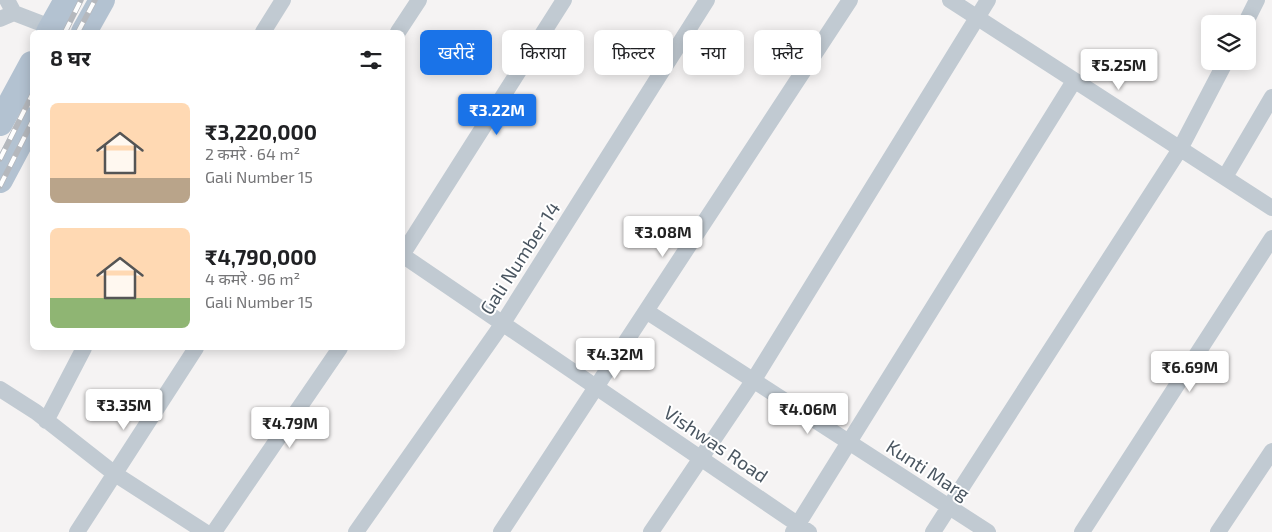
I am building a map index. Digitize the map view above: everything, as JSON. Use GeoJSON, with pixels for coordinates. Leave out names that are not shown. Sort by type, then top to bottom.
{"type":"FeatureCollection","features":[{"type":"Feature","properties":{"kind":"main road"},"geometry":{"type":"LineString","coordinates":[[53,30],[67,0]]}},
{"type":"Feature","properties":{"kind":"main road"},"geometry":{"type":"LineString","coordinates":[[85,30],[102,0]]}},
{"type":"Feature","properties":{"kind":"main road"},"geometry":{"type":"LineString","coordinates":[[0,123],[30,68]]}},
{"type":"Feature","properties":{"kind":"main road"},"geometry":{"type":"LineString","coordinates":[[0,180],[30,124]]}},
{"type":"Feature","properties":{"kind":"street"},"geometry":{"type":"LineString","coordinates":[[264,30],[283,0]]}},
{"type":"Feature","properties":{"kind":"street"},"geometry":{"type":"LineString","coordinates":[[399,30],[419,0]]}},
{"type":"Feature","properties":{"kind":"street"},"geometry":{"type":"LineString","coordinates":[[405,252],[564,0]]}},
{"type":"Feature","properties":{"kind":"street","name":"Gali Number 14"},"geometry":{"type":"LineString","coordinates":[[356,532],[503,323],[708,0]]}},
{"type":"Feature","properties":{"kind":"street"},"geometry":{"type":"LineString","coordinates":[[501,532],[850,0]]}},
{"type":"Feature","properties":{"kind":"street"},"geometry":{"type":"LineString","coordinates":[[950,0],[1272,208]]}},
{"type":"Feature","properties":{"kind":"street"},"geometry":{"type":"LineString","coordinates":[[657,530],[701,458],[753,381],[988,0]]}},
{"type":"Feature","properties":{"kind":"street"},"geometry":{"type":"LineString","coordinates":[[1250,15],[1257,0]]}},
{"type":"Feature","properties":{"kind":"street"},"geometry":{"type":"LineString","coordinates":[[7,11],[51,30]]}},
{"type":"Feature","properties":{"kind":"street"},"geometry":{"type":"LineString","coordinates":[[933,532],[1180,149],[1221,70]]}},
{"type":"Feature","properties":{"kind":"street"},"geometry":{"type":"LineString","coordinates":[[800,530],[849,443],[1074,80]]}},
{"type":"Feature","properties":{"kind":"street"},"geometry":{"type":"LineString","coordinates":[[1225,177],[1272,97]]}},
{"type":"Feature","properties":{"kind":"street"},"geometry":{"type":"LineString","coordinates":[[1082,532],[1272,238]]}},
{"type":"Feature","properties":{"kind":"street","name":"Vishwas Road"},"geometry":{"type":"LineString","coordinates":[[405,256],[701,458],[800,530]]}},
{"type":"Feature","properties":{"kind":"street","name":"Kunti Marg"},"geometry":{"type":"LineString","coordinates":[[646,311],[988,532]]}},
{"type":"Feature","properties":{"kind":"street"},"geometry":{"type":"LineString","coordinates":[[41,416],[83,350]]}},
{"type":"Feature","properties":{"kind":"street"},"geometry":{"type":"LineString","coordinates":[[77,532],[195,350]]}},
{"type":"Feature","properties":{"kind":"street"},"geometry":{"type":"LineString","coordinates":[[214,532],[339,350]]}},
{"type":"Feature","properties":{"kind":"street"},"geometry":{"type":"LineString","coordinates":[[0,389],[41,416],[115,474],[205,532]]}},
{"type":"Feature","properties":{"kind":"street"},"geometry":{"type":"LineString","coordinates":[[1218,532],[1272,451]]}},
{"type":"Feature","properties":{"kind":"railway"},"geometry":{"type":"LineString","coordinates":[[66,30],[81,0]]}},
{"type":"Feature","properties":{"kind":"railway"},"geometry":{"type":"LineString","coordinates":[[79,30],[95,0]]}},
{"type":"Feature","properties":{"kind":"railway"},"geometry":{"type":"LineString","coordinates":[[0,159],[30,99]]}},
{"type":"Feature","properties":{"kind":"railway"},"geometry":{"type":"LineString","coordinates":[[0,186],[30,126]]}}]}
